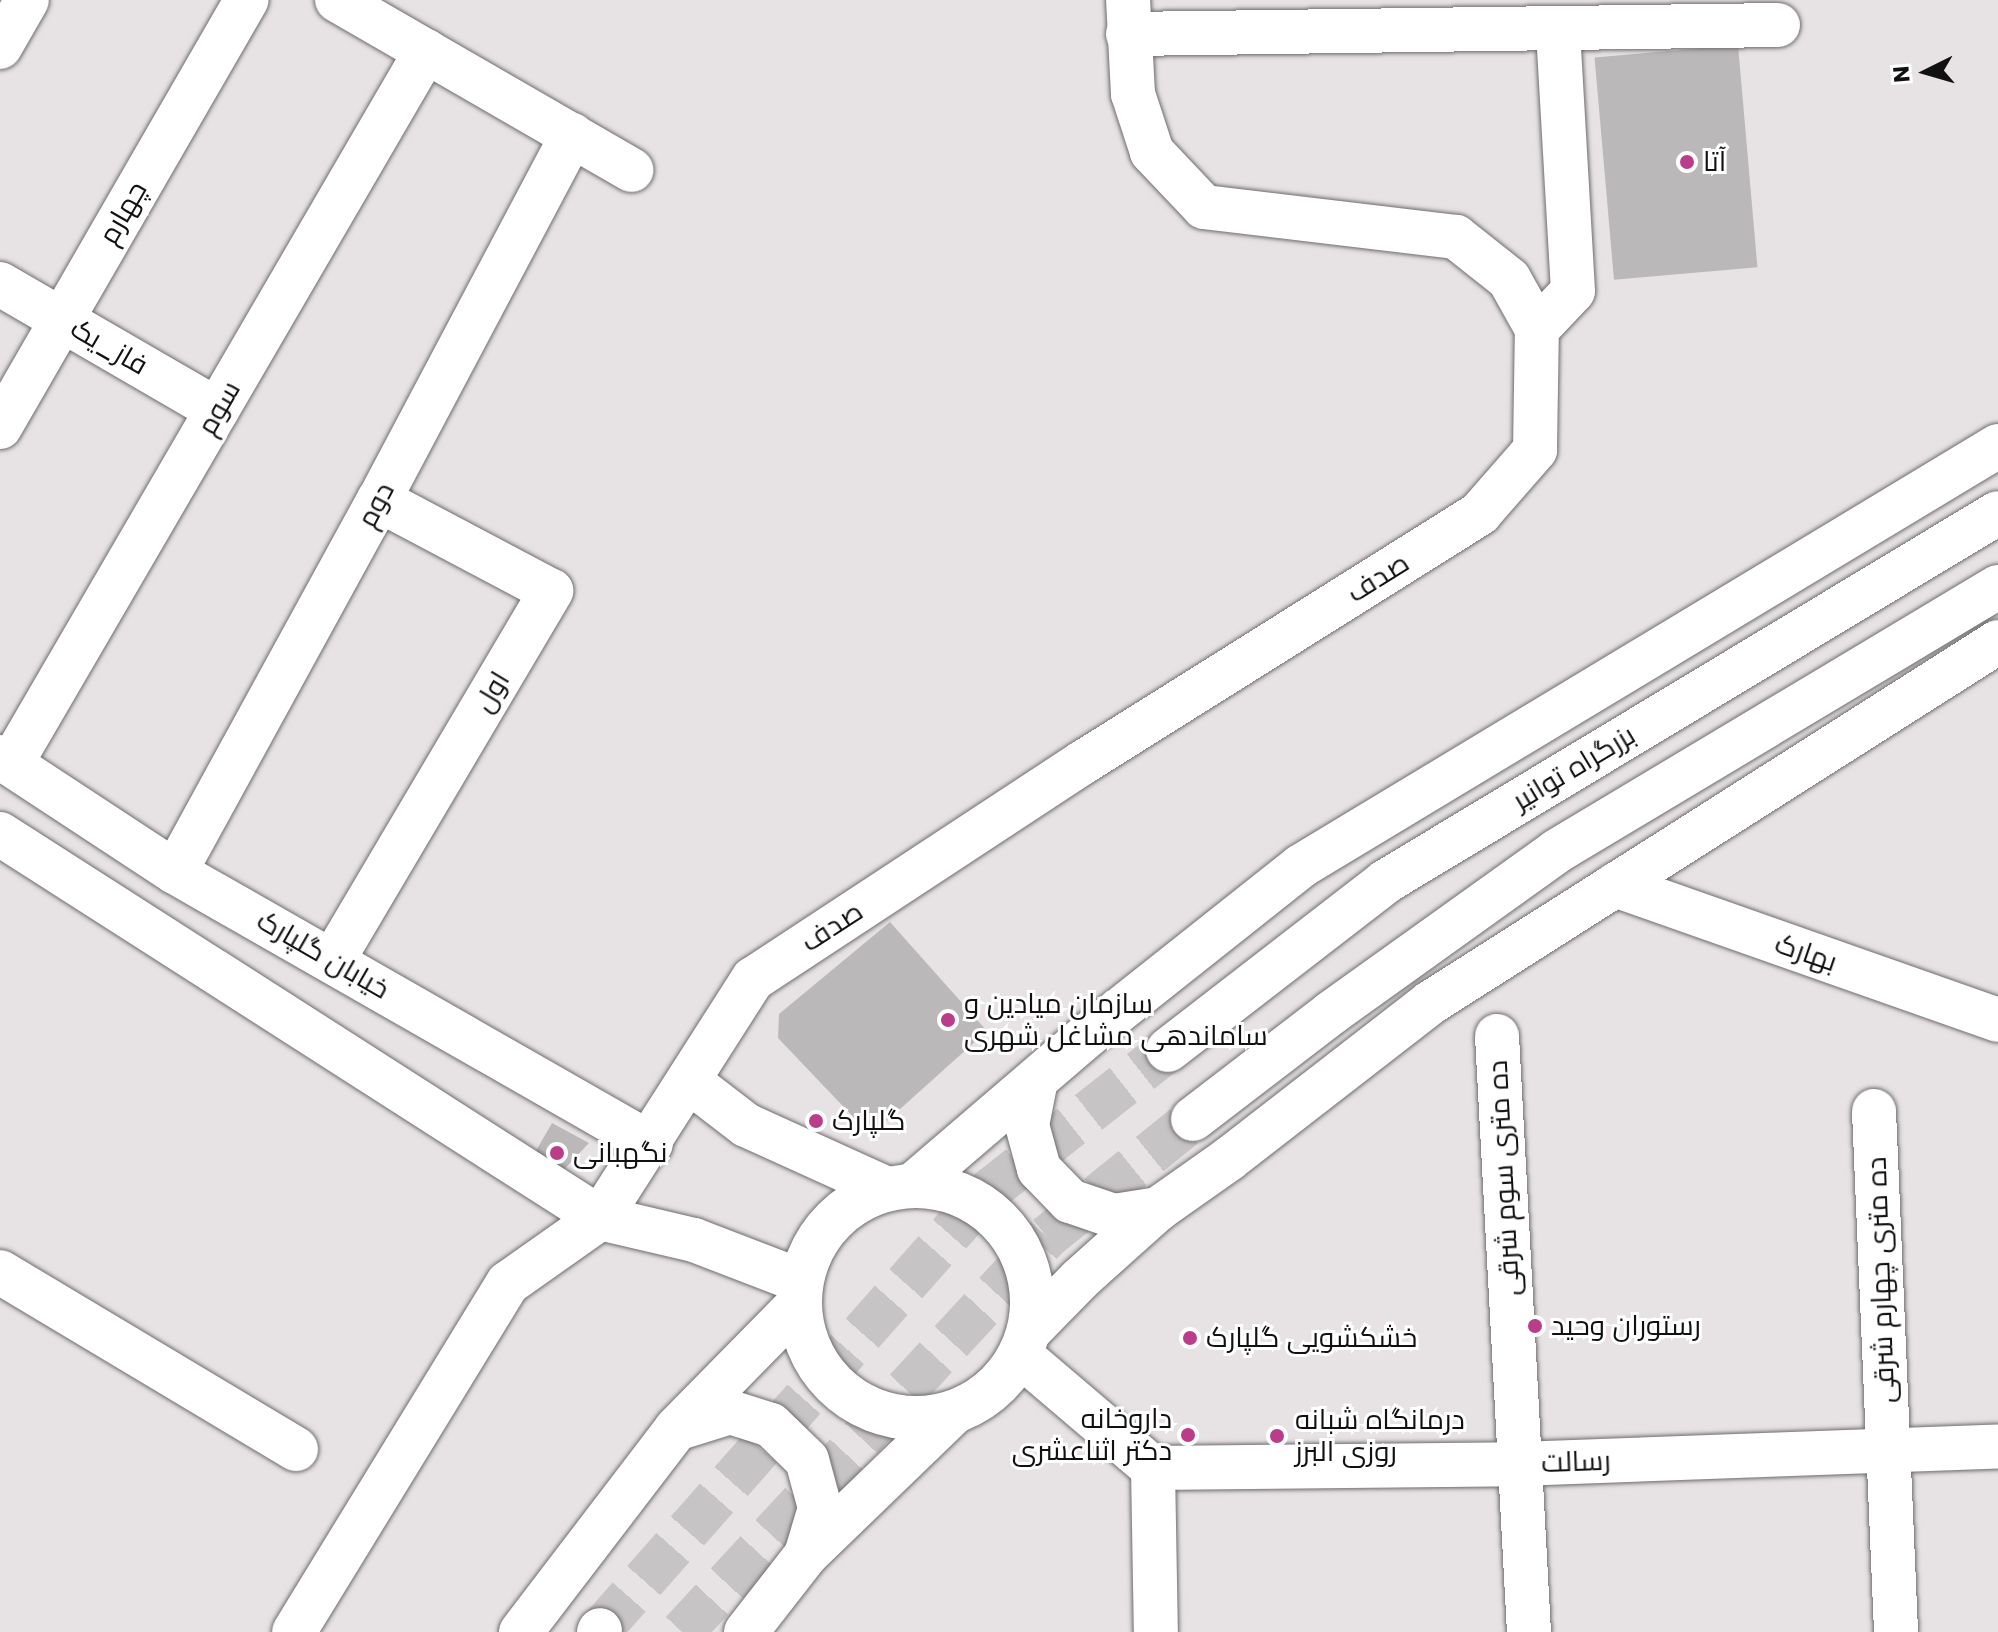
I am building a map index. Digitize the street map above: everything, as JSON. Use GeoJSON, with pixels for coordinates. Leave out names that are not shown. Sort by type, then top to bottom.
{"type":"FeatureCollection","features":[{"type":"Feature","properties":{"kind":"main road"},"geometry":{"type":"LineString","coordinates":[[0,47],[27,0]]}},
{"type":"Feature","properties":{"kind":"main road","name":"چهارم"},"geometry":{"type":"LineString","coordinates":[[0,427],[247,0]]}},
{"type":"Feature","properties":{"kind":"main road"},"geometry":{"type":"LineString","coordinates":[[337,0],[632,170]]}},
{"type":"Feature","properties":{"kind":"main road"},"geometry":{"type":"LineString","coordinates":[[1558,28],[1573,291],[1537,329],[1509,279],[1456,237],[1204,207],[1152,152],[1133,94],[1128,17],[1558,28],[1778,25]]}},
{"type":"Feature","properties":{"kind":"main road","name":"سوم"},"geometry":{"type":"LineString","coordinates":[[6,761],[217,410],[426,51]]}},
{"type":"Feature","properties":{"kind":"main road","name":"دوم"},"geometry":{"type":"LineString","coordinates":[[175,872],[379,500],[572,135]]}},
{"type":"Feature","properties":{"kind":"main road","name":"فاز_یک"},"geometry":{"type":"LineString","coordinates":[[0,284],[217,410]]}},
{"type":"Feature","properties":{"kind":"main road","name":"صدف"},"geometry":{"type":"LineString","coordinates":[[600,1218],[651,1144],[753,979],[1082,763],[1480,513],[1535,450],[1537,329]]}},
{"type":"Feature","properties":{"kind":"main road"},"geometry":{"type":"LineString","coordinates":[[521,1632],[676,1429],[800,1293],[822,1233],[840,1213],[862,1199],[900,1187],[1301,866],[1998,446]]}},
{"type":"Feature","properties":{"kind":"main road","name":"اول"},"geometry":{"type":"LineString","coordinates":[[333,960],[551,591],[379,500]]}},
{"type":"Feature","properties":{"kind":"main road","name":"بزرگراه توانیر"},"geometry":{"type":"LineString","coordinates":[[1168,1050],[1385,882],[1998,513]]}},
{"type":"Feature","properties":{"kind":"main road"},"geometry":{"type":"LineString","coordinates":[[1193,1119],[1331,1013],[1557,851],[1998,587]]}},
{"type":"Feature","properties":{"kind":"main road"},"geometry":{"type":"LineString","coordinates":[[800,1293],[806,1340],[823,1372],[848,1397],[881,1414],[916,1419],[952,1414],[980,1401],[1003,1380],[1025,1343],[1080,1279],[1158,1209],[1229,1159],[1430,1003],[1995,648]]}},
{"type":"Feature","properties":{"kind":"main road","name":"خیابان گلپارک"},"geometry":{"type":"LineString","coordinates":[[6,761],[175,872],[651,1144]]}},
{"type":"Feature","properties":{"kind":"main road"},"geometry":{"type":"LineString","coordinates":[[0,834],[600,1218],[694,1240],[800,1293]]}},
{"type":"Feature","properties":{"kind":"main road","name":"بهارک"},"geometry":{"type":"LineString","coordinates":[[1615,885],[1998,1020]]}},
{"type":"Feature","properties":{"kind":"main road","name":"ده متری سوم شرقی"},"geometry":{"type":"LineString","coordinates":[[1497,1036],[1529,1632]]}},
{"type":"Feature","properties":{"kind":"main road"},"geometry":{"type":"LineString","coordinates":[[1036,1080],[1027,1125],[1039,1169],[1070,1201],[1114,1216],[1158,1209]]}},
{"type":"Feature","properties":{"kind":"main road"},"geometry":{"type":"LineString","coordinates":[[690,1082],[746,1125],[900,1187],[948,1189],[981,1205],[1007,1229],[1025,1260],[1033,1295],[1025,1343]]}},
{"type":"Feature","properties":{"kind":"main road","name":"ده متری چهارم شرقی"},"geometry":{"type":"LineString","coordinates":[[1874,1111],[1896,1632]]}},
{"type":"Feature","properties":{"kind":"main road"},"geometry":{"type":"LineString","coordinates":[[294,1632],[508,1283],[600,1218]]}},
{"type":"Feature","properties":{"kind":"main road"},"geometry":{"type":"LineString","coordinates":[[0,1272],[296,1449]]}},
{"type":"Feature","properties":{"kind":"main road"},"geometry":{"type":"LineString","coordinates":[[1025,1343],[1153,1468],[1156,1632]]}},
{"type":"Feature","properties":{"kind":"main road"},"geometry":{"type":"LineString","coordinates":[[676,1429],[730,1412],[771,1425],[807,1460],[820,1508],[806,1555]]}},
{"type":"Feature","properties":{"kind":"main road"},"geometry":{"type":"LineString","coordinates":[[746,1632],[806,1555],[952,1414]]}},
{"type":"Feature","properties":{"kind":"main road","name":"رسالت"},"geometry":{"type":"LineString","coordinates":[[1153,1468],[1518,1464],[1998,1446]]}},
{"type":"Feature","properties":{"kind":"building"},"geometry":{"type":"Polygon","coordinates":[[[1738,45],[1757,267],[1614,280],[1595,58],[1738,45]]]}},
{"type":"Feature","properties":{"kind":"building","name":"سازمان میادین و ساماندهی مشاغل شهری"},"geometry":{"type":"Polygon","coordinates":[[[890,922],[987,1031],[880,1127],[858,1122],[778,1038],[779,1014],[890,922]]]}},
{"type":"Feature","properties":{"kind":"building","name":"نگهبانی"},"geometry":{"type":"Polygon","coordinates":[[[552,1123],[589,1143],[554,1180],[529,1163],[552,1123]]]}},
{"type":"Feature","properties":{"kind":"tunnel"},"geometry":{"type":"LineString","coordinates":[[600,1630],[985,1194],[1168,1050]]}},
{"type":"Feature","properties":{"kind":"tunnel"},"geometry":{"type":"LineString","coordinates":[[682,1632],[1047,1237],[1193,1119]]}},
{"type":"Feature","properties":{"kind":"place","name":"آتا"},"geometry":{"type":"Point","coordinates":[1687,162]}},
{"type":"Feature","properties":{"kind":"place","name":"سازمان میادین و ساماندهی مشاغل شهری"},"geometry":{"type":"Point","coordinates":[948,1020]}},
{"type":"Feature","properties":{"kind":"place","name":"گلپارک"},"geometry":{"type":"Point","coordinates":[816,1121]}},
{"type":"Feature","properties":{"kind":"place","name":"نگهبانی"},"geometry":{"type":"Point","coordinates":[557,1153]}},
{"type":"Feature","properties":{"kind":"place","name":"رستوران وحید"},"geometry":{"type":"Point","coordinates":[1535,1326]}},
{"type":"Feature","properties":{"kind":"place","name":"خشکشویی گلپارک"},"geometry":{"type":"Point","coordinates":[1190,1338]}},
{"type":"Feature","properties":{"kind":"place","name":"داروخانه دکتر اثناعشری"},"geometry":{"type":"Point","coordinates":[1188,1435]}},
{"type":"Feature","properties":{"kind":"place","name":"درمانگاه شبانه روزی البرز"},"geometry":{"type":"Point","coordinates":[1277,1436]}}]}
